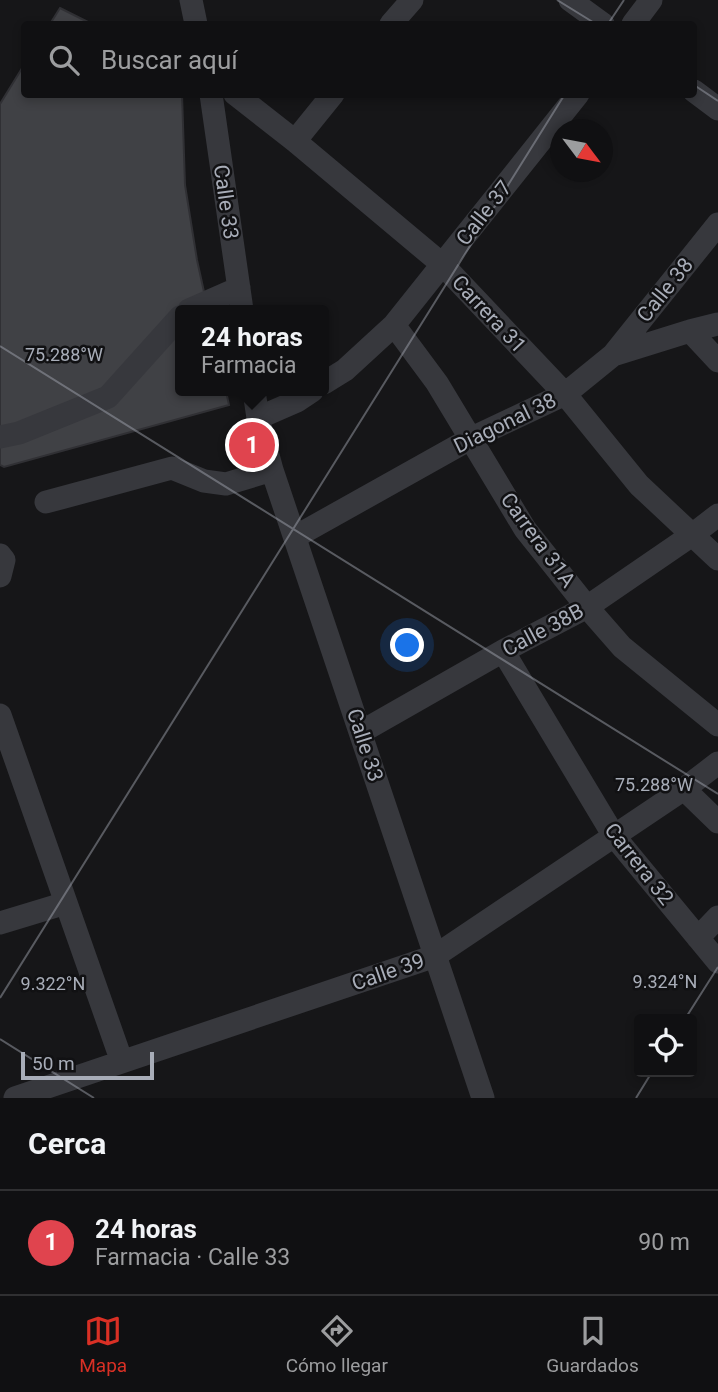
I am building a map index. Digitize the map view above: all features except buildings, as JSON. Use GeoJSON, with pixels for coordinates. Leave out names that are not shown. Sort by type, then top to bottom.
{"type":"FeatureCollection","features":[{"type":"Feature","properties":{"kind":"street"},"geometry":{"type":"LineString","coordinates":[[191,0],[195,21]]}},
{"type":"Feature","properties":{"kind":"street"},"geometry":{"type":"LineString","coordinates":[[394,21],[412,0]]}},
{"type":"Feature","properties":{"kind":"street"},"geometry":{"type":"LineString","coordinates":[[570,0],[599,21]]}},
{"type":"Feature","properties":{"kind":"street"},"geometry":{"type":"LineString","coordinates":[[635,21],[651,0]]}},
{"type":"Feature","properties":{"kind":"street"},"geometry":{"type":"LineString","coordinates":[[697,93],[718,109]]}},
{"type":"Feature","properties":{"kind":"street","name":"Calle 33"},"geometry":{"type":"LineString","coordinates":[[212,98],[241,299]]}},
{"type":"Feature","properties":{"kind":"street","name":"Carrera 31"},"geometry":{"type":"LineString","coordinates":[[240,98],[443,265],[565,394],[639,485],[718,559]]}},
{"type":"Feature","properties":{"kind":"street"},"geometry":{"type":"LineString","coordinates":[[295,141],[330,98]]}},
{"type":"Feature","properties":{"kind":"street","name":"Calle 37"},"geometry":{"type":"LineString","coordinates":[[329,380],[345,370],[394,325],[575,98]]}},
{"type":"Feature","properties":{"kind":"street","name":"Calle 38"},"geometry":{"type":"LineString","coordinates":[[613,355],[718,224]]}},
{"type":"Feature","properties":{"kind":"street"},"geometry":{"type":"LineString","coordinates":[[213,305],[241,299]]}},
{"type":"Feature","properties":{"kind":"street"},"geometry":{"type":"LineString","coordinates":[[0,437],[19,433],[108,397],[175,323]]}},
{"type":"Feature","properties":{"kind":"street","name":"Diagonal 38"},"geometry":{"type":"LineString","coordinates":[[295,537],[470,439],[565,394],[613,355],[718,324]]}},
{"type":"Feature","properties":{"kind":"street","name":"Carrera 31A"},"geometry":{"type":"LineString","coordinates":[[394,325],[438,383],[525,529],[587,607],[622,647],[718,725]]}},
{"type":"Feature","properties":{"kind":"street"},"geometry":{"type":"LineString","coordinates":[[690,331],[718,361]]}},
{"type":"Feature","properties":{"kind":"street","name":"Calle 33"},"geometry":{"type":"LineString","coordinates":[[255,396],[272,470],[483,1098]]}},
{"type":"Feature","properties":{"kind":"street"},"geometry":{"type":"LineString","coordinates":[[258,418],[304,396]]}},
{"type":"Feature","properties":{"kind":"street"},"geometry":{"type":"LineString","coordinates":[[46,502],[172,468],[204,481],[226,484],[272,470]]}},
{"type":"Feature","properties":{"kind":"street","name":"Calle 38B"},"geometry":{"type":"LineString","coordinates":[[361,732],[503,651],[587,607],[718,515]]}},
{"type":"Feature","properties":{"kind":"street","name":"Carrera 32"},"geometry":{"type":"LineString","coordinates":[[503,651],[614,836],[718,962]]}},
{"type":"Feature","properties":{"kind":"street"},"geometry":{"type":"LineString","coordinates":[[0,715],[9,772],[66,903],[122,1062]]}},
{"type":"Feature","properties":{"kind":"street","name":"Calle 39"},"geometry":{"type":"LineString","coordinates":[[15,1098],[435,956],[684,789],[718,763]]}},
{"type":"Feature","properties":{"kind":"street"},"geometry":{"type":"LineString","coordinates":[[684,789],[718,822]]}},
{"type":"Feature","properties":{"kind":"street"},"geometry":{"type":"LineString","coordinates":[[0,923],[66,903]]}},
{"type":"Feature","properties":{"kind":"street"},"geometry":{"type":"LineString","coordinates":[[698,938],[718,917]]}},
{"type":"Feature","properties":{"kind":"place","name":"24 horas"},"geometry":{"type":"Point","coordinates":[252,445]}}]}
